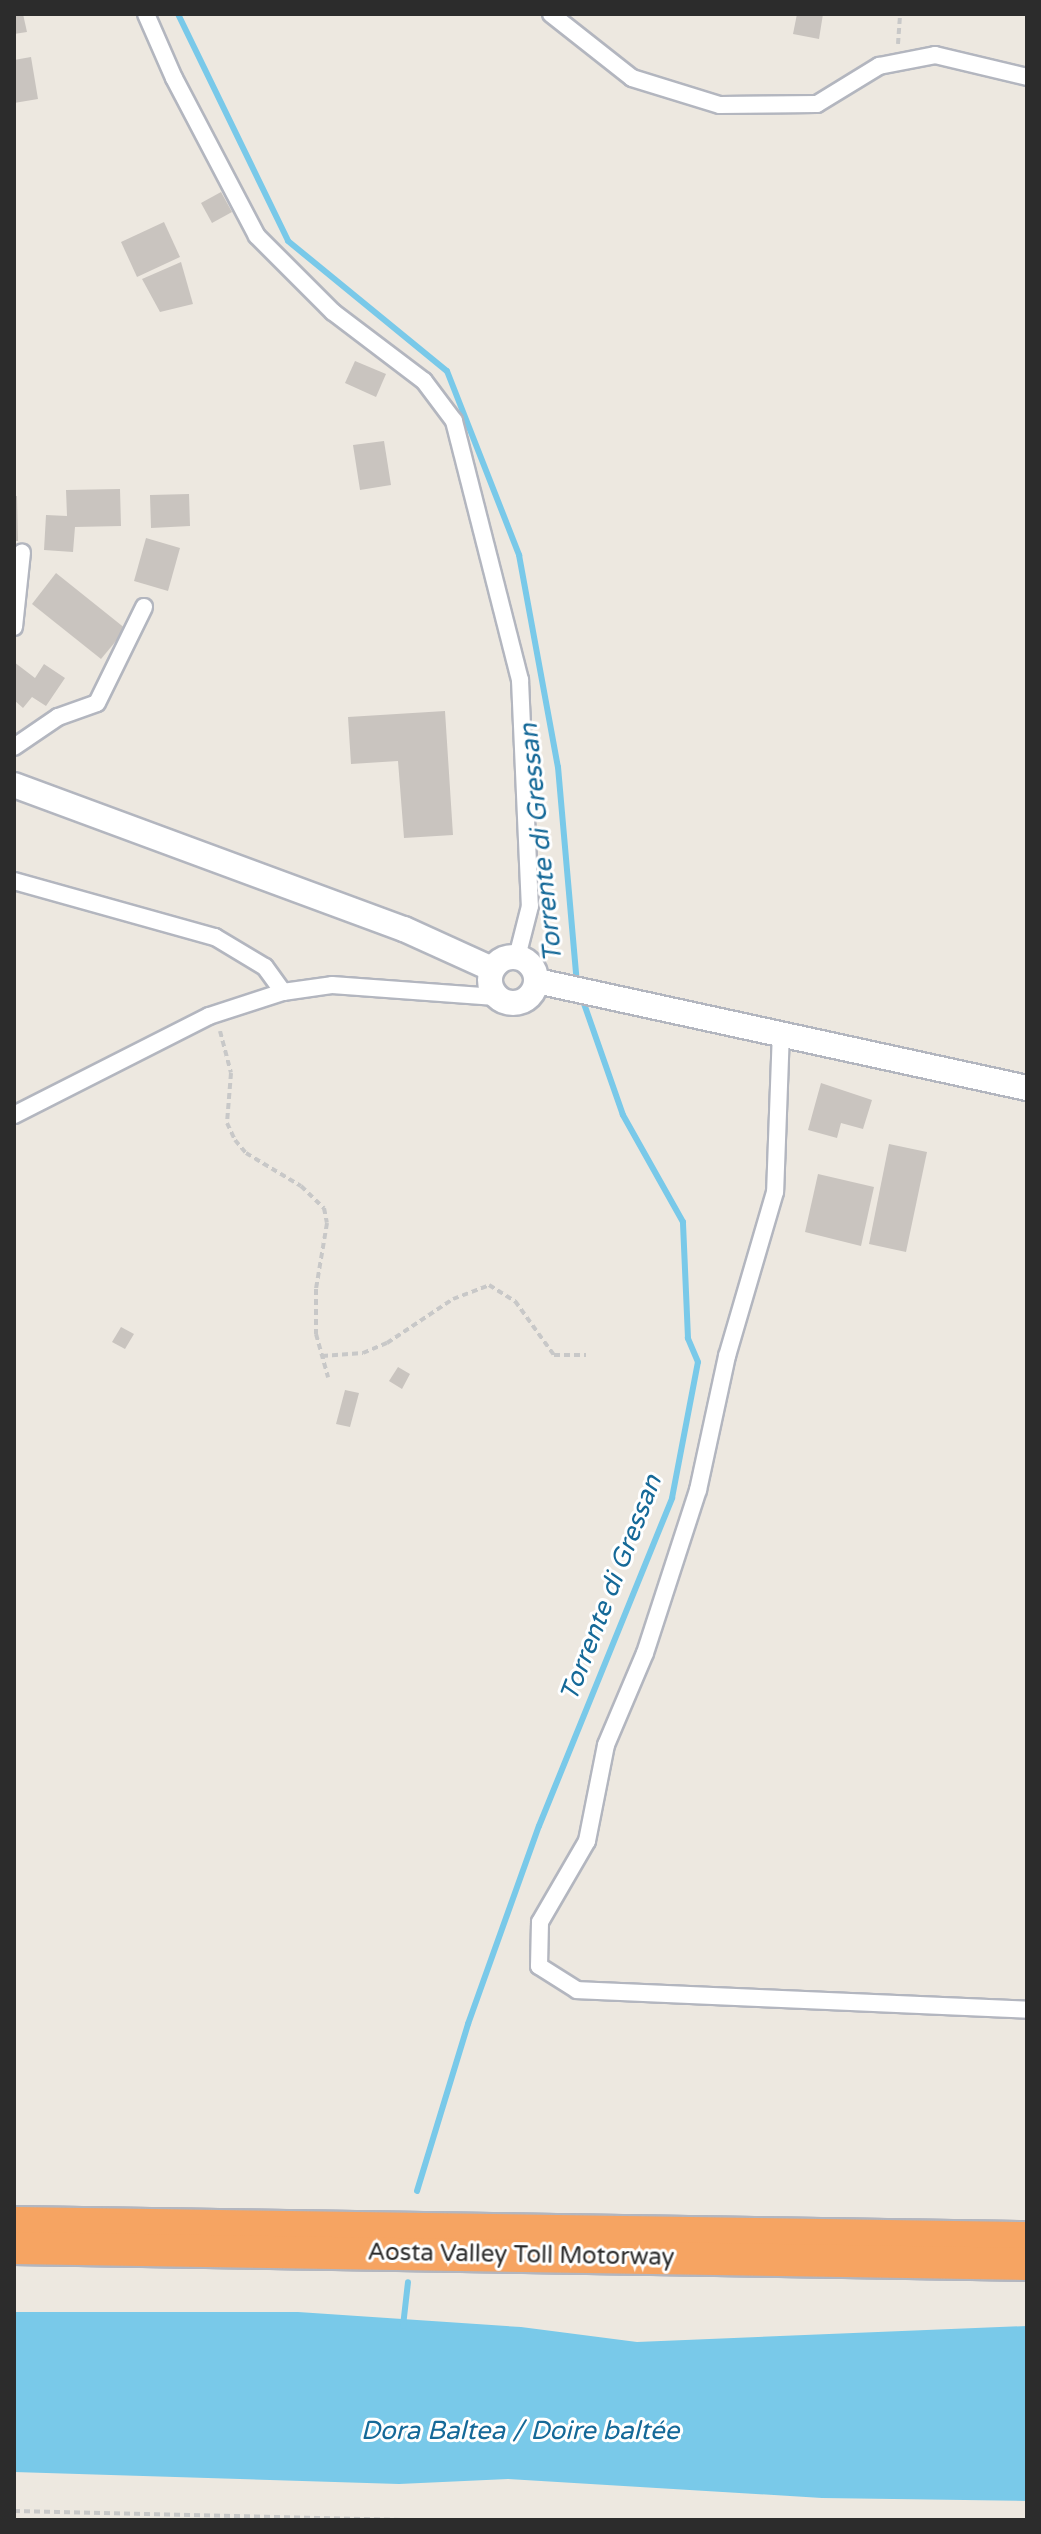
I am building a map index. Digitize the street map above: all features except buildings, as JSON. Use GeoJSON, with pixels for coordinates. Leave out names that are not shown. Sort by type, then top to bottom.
{"type":"FeatureCollection","features":[{"type":"Feature","properties":{"kind":"highway","name":"Aosta Valley Toll Motorway"},"geometry":{"type":"LineString","coordinates":[[14,2223],[1027,2238]]}},
{"type":"Feature","properties":{"kind":"highway","name":"Aosta Valley Toll Motorway"},"geometry":{"type":"LineString","coordinates":[[14,2248],[1027,2264]]}},
{"type":"Feature","properties":{"kind":"main road"},"geometry":{"type":"LineString","coordinates":[[14,785],[404,929],[492,969]]}},
{"type":"Feature","properties":{"kind":"main road"},"geometry":{"type":"LineString","coordinates":[[507,957],[517,957],[531,965],[537,981],[533,994],[522,1002],[508,1003],[496,997],[489,984],[492,969],[507,957]]}},
{"type":"Feature","properties":{"kind":"main road"},"geometry":{"type":"LineString","coordinates":[[537,981],[628,1003],[781,1031],[1027,1088]]}},
{"type":"Feature","properties":{"kind":"street"},"geometry":{"type":"LineString","coordinates":[[146,14],[174,78],[257,236],[333,312],[424,381],[454,421],[520,680],[530,906],[517,957]]}},
{"type":"Feature","properties":{"kind":"street"},"geometry":{"type":"LineString","coordinates":[[551,14],[632,78],[720,105],[817,104],[879,66],[935,55],[1027,77]]}},
{"type":"Feature","properties":{"kind":"street"},"geometry":{"type":"LineString","coordinates":[[14,627],[22,552]]}},
{"type":"Feature","properties":{"kind":"street"},"geometry":{"type":"LineString","coordinates":[[14,747],[58,717],[97,703],[144,607]]}},
{"type":"Feature","properties":{"kind":"street"},"geometry":{"type":"LineString","coordinates":[[14,881],[215,937],[265,967],[283,992]]}},
{"type":"Feature","properties":{"kind":"street"},"geometry":{"type":"LineString","coordinates":[[14,1115],[209,1016],[283,992],[332,985],[496,997]]}},
{"type":"Feature","properties":{"kind":"street"},"geometry":{"type":"LineString","coordinates":[[781,1031],[775,1192],[727,1356],[698,1490],[645,1653],[606,1745],[587,1841],[540,1922],[539,1966],[577,1990],[1027,2010]]}},
{"type":"Feature","properties":{"kind":"path"},"geometry":{"type":"LineString","coordinates":[[897,62],[900,14]]}},
{"type":"Feature","properties":{"kind":"path"},"geometry":{"type":"LineString","coordinates":[[209,1016],[229,1054],[227,1123],[235,1140],[246,1153],[301,1186],[324,1208],[327,1223],[316,1289],[316,1334],[328,1377]]}},
{"type":"Feature","properties":{"kind":"path"},"geometry":{"type":"LineString","coordinates":[[322,1356],[363,1353],[387,1343],[470,1288],[489,1285],[515,1301],[554,1355],[586,1355]]}},
{"type":"Feature","properties":{"kind":"path"},"geometry":{"type":"LineString","coordinates":[[14,2511],[406,2520]]}},
{"type":"Feature","properties":{"kind":"water","name":"Dora Baltea / Doire baltée"},"geometry":{"type":"Polygon","coordinates":[[[14,2312],[298,2312],[521,2327],[637,2342],[1027,2326],[1027,2501],[822,2498],[508,2479],[399,2484],[14,2472],[14,2312]]]}},
{"type":"Feature","properties":{"kind":"waterway","name":"Torrente di Gressan"},"geometry":{"type":"LineString","coordinates":[[178,14],[288,241],[447,371],[519,555],[558,767],[577,983]]}},
{"type":"Feature","properties":{"kind":"waterway","name":"Torrente di Gressan"},"geometry":{"type":"LineString","coordinates":[[417,2191],[468,2024],[539,1826],[672,1498],[698,1362],[688,1338],[683,1222],[623,1115],[582,998]]}},
{"type":"Feature","properties":{"kind":"waterway","name":"Torrente di Gressan"},"geometry":{"type":"LineString","coordinates":[[403,2326],[408,2282]]}}]}
